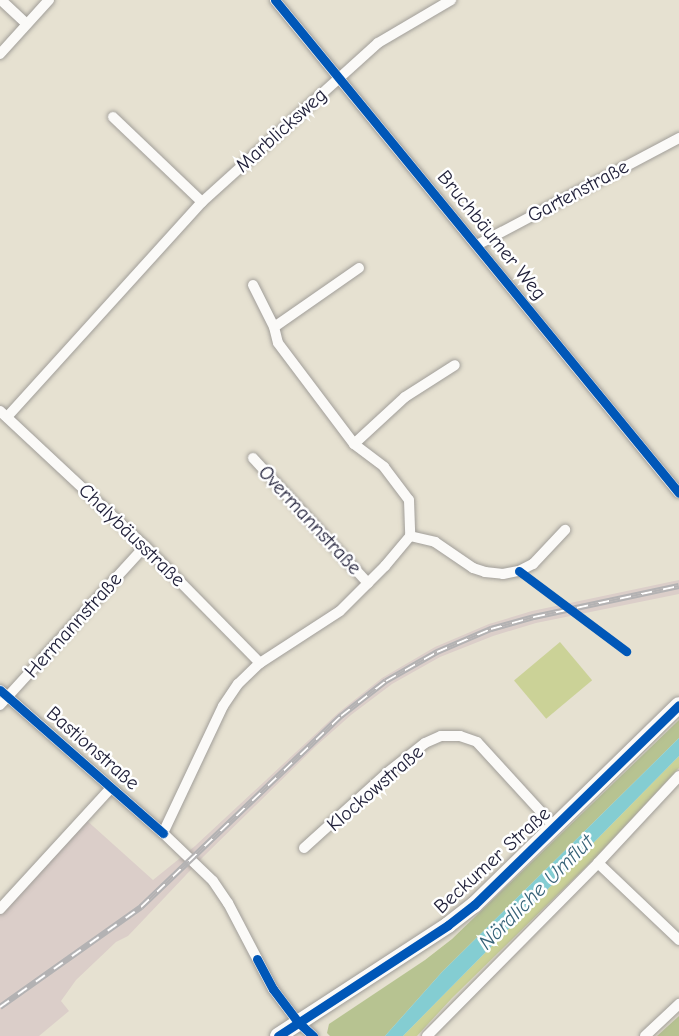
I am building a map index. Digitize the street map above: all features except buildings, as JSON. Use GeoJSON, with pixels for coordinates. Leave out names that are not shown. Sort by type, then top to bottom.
{"type":"FeatureCollection","features":[{"type":"Feature","properties":{"kind":"main road","name":"Beckumer Straße"},"geometry":{"type":"LineString","coordinates":[[278,1036],[448,925],[474,904],[679,705]]}},
{"type":"Feature","properties":{"kind":"street"},"geometry":{"type":"LineString","coordinates":[[1,0],[27,24]]}},
{"type":"Feature","properties":{"kind":"street"},"geometry":{"type":"LineString","coordinates":[[0,54],[49,0]]}},
{"type":"Feature","properties":{"kind":"street","name":"Bruchbäumer Weg"},"geometry":{"type":"LineString","coordinates":[[275,0],[679,493]]}},
{"type":"Feature","properties":{"kind":"street","name":"Marblicksweg"},"geometry":{"type":"LineString","coordinates":[[4,414],[202,202],[378,43],[451,0]]}},
{"type":"Feature","properties":{"kind":"street"},"geometry":{"type":"LineString","coordinates":[[112,117],[202,202]]}},
{"type":"Feature","properties":{"kind":"street","name":"Gartenstraße"},"geometry":{"type":"LineString","coordinates":[[477,245],[679,138]]}},
{"type":"Feature","properties":{"kind":"street"},"geometry":{"type":"LineString","coordinates":[[274,327],[360,268]]}},
{"type":"Feature","properties":{"kind":"street"},"geometry":{"type":"LineString","coordinates":[[253,285],[274,327],[278,343],[354,444],[384,467],[409,500],[410,536],[435,542],[473,568],[485,573],[503,574],[519,571],[533,564],[565,530]]}},
{"type":"Feature","properties":{"kind":"street"},"geometry":{"type":"LineString","coordinates":[[354,444],[405,397],[455,365]]}},
{"type":"Feature","properties":{"kind":"street","name":"Chalybäusstraße"},"geometry":{"type":"LineString","coordinates":[[4,414],[145,546],[260,663]]}},
{"type":"Feature","properties":{"kind":"street","name":"Overmannstraße"},"geometry":{"type":"LineString","coordinates":[[253,458],[368,583]]}},
{"type":"Feature","properties":{"kind":"street","name":"Overmannstraße"},"geometry":{"type":"LineString","coordinates":[[163,833],[224,706],[238,684],[260,663],[340,611],[410,536]]}},
{"type":"Feature","properties":{"kind":"street","name":"Hermannstraße"},"geometry":{"type":"LineString","coordinates":[[3,697],[145,546]]}},
{"type":"Feature","properties":{"kind":"street","name":"Bastionstraße"},"geometry":{"type":"LineString","coordinates":[[3,697],[163,833],[213,881],[228,903],[273,989],[298,1022],[313,1036]]}},
{"type":"Feature","properties":{"kind":"street","name":"Klockowstraße"},"geometry":{"type":"LineString","coordinates":[[304,848],[387,773],[425,743],[441,736],[460,736],[477,742],[555,827]]}},
{"type":"Feature","properties":{"kind":"street"},"geometry":{"type":"LineString","coordinates":[[427,1036],[679,776]]}},
{"type":"Feature","properties":{"kind":"street"},"geometry":{"type":"LineString","coordinates":[[0,909],[111,788]]}},
{"type":"Feature","properties":{"kind":"street"},"geometry":{"type":"LineString","coordinates":[[597,863],[679,940]]}},
{"type":"Feature","properties":{"kind":"street"},"geometry":{"type":"LineString","coordinates":[[645,1036],[679,1004]]}},
{"type":"Feature","properties":{"kind":"shaded area"},"geometry":{"type":"Polygon","coordinates":[[[679,580],[679,594],[536,623],[493,636],[440,657],[392,684],[351,715],[316,746],[204,856],[128,936],[116,942],[76,980],[61,1001],[69,1011],[39,1036],[0,1036],[0,909],[84,818],[153,880],[195,846],[338,713],[382,678],[435,647],[489,624],[532,611],[679,580]]]}},
{"type":"Feature","properties":{"kind":"green space"},"geometry":{"type":"Polygon","coordinates":[[[560,642],[592,680],[546,719],[514,681],[560,642]]]}},
{"type":"Feature","properties":{"kind":"green space"},"geometry":{"type":"Polygon","coordinates":[[[679,720],[679,738],[442,972],[385,1036],[330,1036],[327,1033],[329,1024],[425,960],[452,939],[679,720]]]}},
{"type":"Feature","properties":{"kind":"green space"},"geometry":{"type":"Polygon","coordinates":[[[679,756],[679,768],[593,860],[452,998],[417,1036],[403,1036],[679,756]]]}},
{"type":"Feature","properties":{"kind":"green space"},"geometry":{"type":"Polygon","coordinates":[[[679,1016],[679,1036],[657,1036],[679,1016]]]}},
{"type":"Feature","properties":{"kind":"water","name":"Nördliche Umflut"},"geometry":{"type":"Polygon","coordinates":[[[679,738],[679,756],[403,1036],[385,1036],[442,972],[679,738]]]}},
{"type":"Feature","properties":{"kind":"railway"},"geometry":{"type":"LineString","coordinates":[[0,1007],[141,907],[341,716],[386,681],[437,652],[491,629],[534,617],[679,586]]}},
{"type":"Feature","properties":{"kind":"cycle path"},"geometry":{"type":"LineString","coordinates":[[275,0],[679,493]]}},
{"type":"Feature","properties":{"kind":"cycle path"},"geometry":{"type":"LineString","coordinates":[[519,571],[626,651]]}},
{"type":"Feature","properties":{"kind":"cycle path"},"geometry":{"type":"LineString","coordinates":[[0,690],[163,833]]}},
{"type":"Feature","properties":{"kind":"cycle path"},"geometry":{"type":"LineString","coordinates":[[278,1036],[448,925],[474,905],[679,705]]}},
{"type":"Feature","properties":{"kind":"cycle path"},"geometry":{"type":"LineString","coordinates":[[257,959],[273,989],[298,1022],[313,1036]]}}]}
